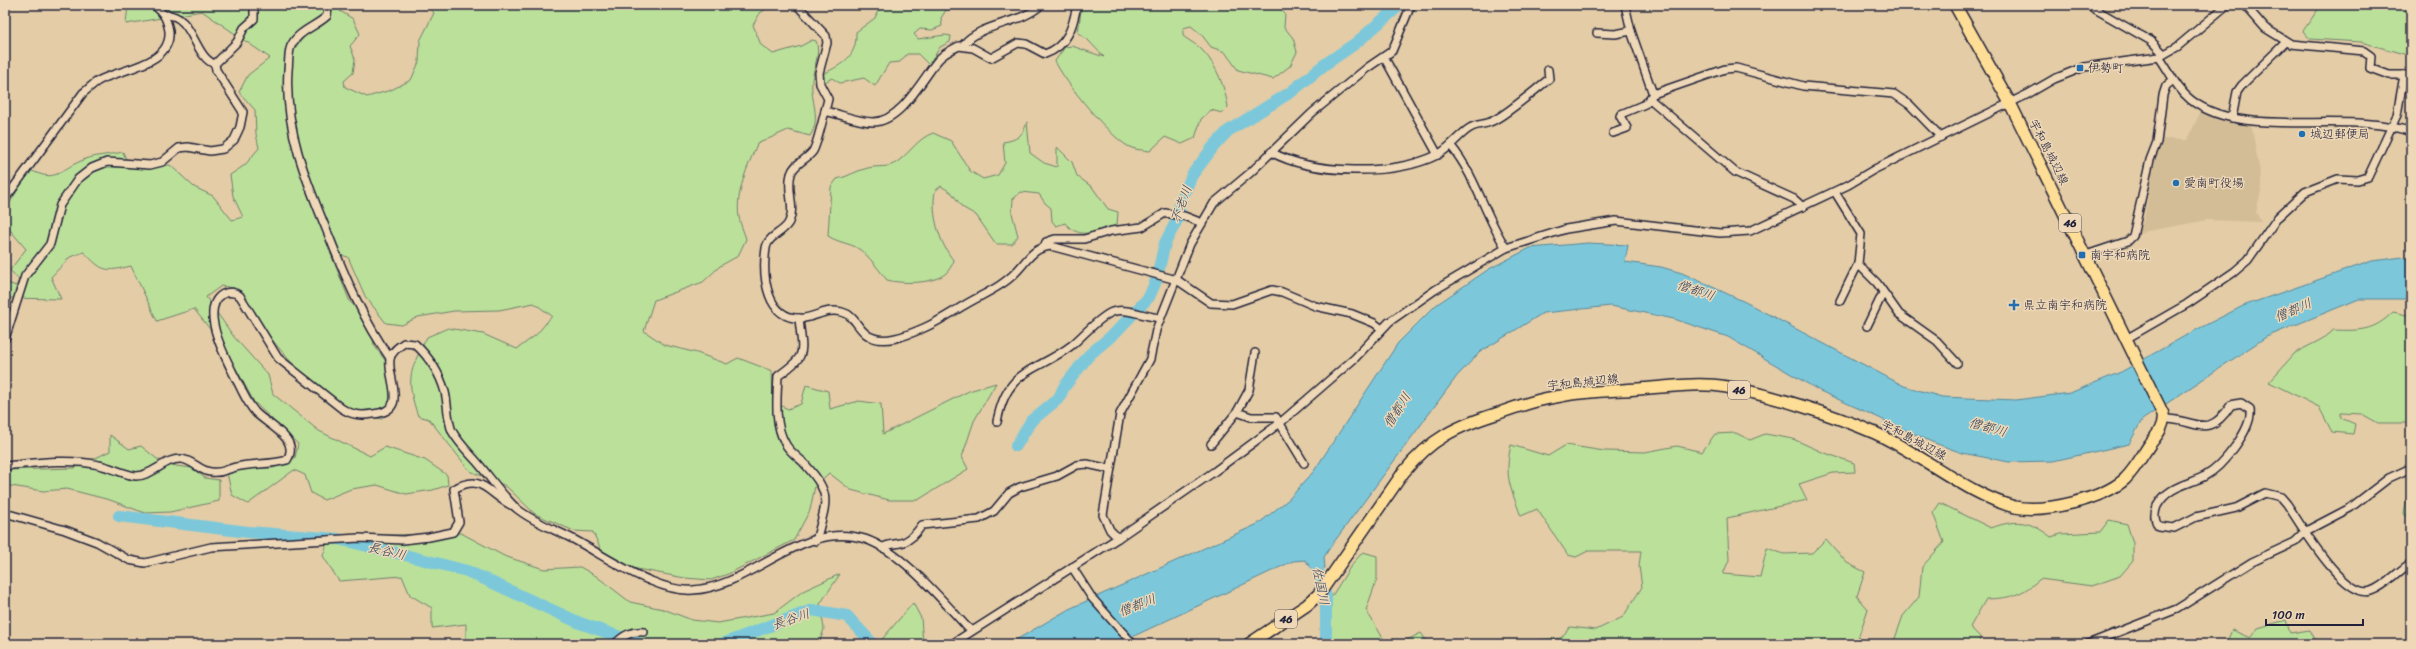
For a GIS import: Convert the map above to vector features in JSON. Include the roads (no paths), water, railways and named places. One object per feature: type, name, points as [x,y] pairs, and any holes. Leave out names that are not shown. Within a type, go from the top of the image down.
[{"type":"main road","name":"宇和島城辺線","points":[[1249,644],[1307,605],[1324,588],[1356,539],[1403,473],[1418,454],[1432,442],[1467,423],[1559,396],[1690,385],[1728,388],[1807,409],[1875,434],[1981,493],[2003,503],[2033,509],[2050,507],[2110,490],[2134,468],[2162,426],[2163,416],[2086,255],[2010,103],[1955,5]]},
{"type":"street","points":[[5,199],[8,189],[84,93],[98,81],[136,68],[155,58],[166,46],[169,35],[164,15],[154,5]]},
{"type":"street","points":[[215,64],[237,42],[244,28],[254,19],[254,5]]},
{"type":"street","points":[[5,466],[45,462],[84,463],[99,465],[136,476],[150,474],[165,464],[179,459],[189,460],[206,471],[223,473],[235,467],[268,464],[287,460],[291,453],[291,445],[285,437],[250,406],[217,337],[212,313],[216,300],[226,293],[236,293],[240,296],[278,358],[341,408],[352,414],[380,414],[389,410],[394,401],[395,390],[390,358],[374,336],[341,266],[306,180],[293,136],[288,89],[290,48],[295,38],[327,16],[328,5]]},
{"type":"street","points":[[797,5],[826,36],[827,43],[819,73],[820,84],[828,99],[825,111],[822,115],[814,150],[791,172],[789,181],[791,212],[789,222],[784,229],[769,240],[766,247],[765,289],[778,309],[786,316],[807,318],[823,311],[843,312],[852,316],[866,334],[872,337],[891,339],[907,335],[927,327],[1007,281],[1030,254],[1044,247],[1063,249],[1177,280],[1216,304],[1232,304],[1272,290],[1282,292],[1315,306],[1352,314],[1374,323],[1382,330]]},
{"type":"street","points":[[825,111],[872,122],[886,119],[895,113],[918,89],[938,60],[946,53],[963,45],[967,40],[984,31],[1030,12],[1041,5]]},
{"type":"street","points":[[963,45],[991,58],[1018,43],[1026,44],[1046,54],[1052,52],[1067,38],[1074,23],[1077,5]]},
{"type":"street","points":[[1118,538],[1110,530],[1103,515],[1120,414],[1150,359],[1160,318],[1177,280],[1190,244],[1214,202],[1271,152],[1312,113],[1392,51],[1411,5]]},
{"type":"street","points":[[1626,5],[1631,31],[1651,97],[1735,172],[1794,199],[1803,207]]},
{"type":"street","points":[[2088,5],[2151,41],[2162,56],[2172,81],[2192,101],[2207,110],[2232,118],[2393,127],[2411,132]]},
{"type":"street","points":[[952,644],[1118,538],[1281,422],[1355,358],[1401,313],[1435,290],[1506,248],[1566,229],[1616,221],[1737,234],[1750,231],[1835,192],[2054,79],[2084,67],[2162,56],[2219,8],[2227,5]]},
{"type":"street","points":[[2128,341],[2234,272],[2248,260],[2278,217],[2305,192],[2338,179],[2358,180],[2368,177],[2393,127],[2408,75],[2389,75],[2370,68],[2371,56],[2364,51],[2286,42],[2265,28],[2245,5]]},
{"type":"street","points":[[5,339],[25,276],[50,244],[60,205],[78,179],[92,168],[106,162],[150,165],[162,162],[179,148],[188,147],[210,151],[223,149],[234,140],[240,127],[243,112],[216,70],[215,64],[202,51],[180,19],[173,14],[164,15]]},
{"type":"street","points":[[1597,32],[1615,34],[1631,31]]},
{"type":"street","points":[[2232,118],[2237,92],[2242,85],[2286,42]]},
{"type":"street","points":[[1384,57],[1438,155]]},
{"type":"street","points":[[1613,133],[1627,128],[1620,116],[1621,114],[1645,104],[1651,97],[1725,69],[1736,68],[1803,86],[1894,94],[1910,105],[1941,137]]},
{"type":"street","points":[[1271,152],[1314,167],[1346,170],[1393,168],[1416,164],[1438,155],[1451,146],[1468,128],[1496,119],[1549,79],[1548,70]]},
{"type":"street","points":[[2086,255],[2128,241],[2133,236],[2150,160],[2157,142],[2163,95],[2166,86],[2172,81]]},
{"type":"street","points":[[1451,146],[1473,180],[1493,228],[1506,248]]},
{"type":"street","points":[[1835,192],[1861,234],[1858,264],[1840,301]]},
{"type":"street","points":[[1044,247],[1046,242],[1055,239],[1084,239],[1111,231],[1142,227],[1165,213],[1184,216],[1202,223]]},
{"type":"street","points":[[1858,264],[1877,283],[1899,314],[1937,341],[1957,363]]},
{"type":"street","points":[[1867,326],[1883,293]]},
{"type":"street","points":[[997,422],[1002,401],[1022,374],[1065,350],[1105,316],[1120,311],[1160,318]]},
{"type":"street","points":[[799,318],[802,353],[800,358],[778,376],[777,404],[780,428],[785,444],[815,475],[826,494],[816,541]]},
{"type":"street","points":[[390,358],[395,349],[404,343],[415,344],[424,352],[433,365],[445,391],[451,429],[516,507],[532,520],[574,539],[614,564],[652,582],[684,590],[705,588],[732,580],[789,550],[826,538],[855,537],[882,548],[930,587],[967,627],[972,630]]},
{"type":"street","points":[[1212,444],[1237,412],[1252,381],[1255,353]]},
{"type":"street","points":[[2163,416],[2202,427],[2212,425],[2220,420],[2231,405],[2240,403],[2250,409],[2251,416],[2247,428],[2225,458],[2206,475],[2167,492],[2155,510],[2154,520],[2158,526],[2174,528],[2196,517],[2236,508],[2264,493],[2281,497],[2306,531],[2321,555],[2337,573],[2356,590],[2364,592],[2378,588],[2411,562]]},
{"type":"street","points":[[1237,412],[1251,417],[1276,418],[1281,422],[1304,464]]},
{"type":"street","points":[[882,548],[887,545],[904,542],[916,533],[922,525],[979,519],[994,511],[1009,493],[1020,487],[1057,476],[1078,465],[1087,464],[1110,469]]},
{"type":"street","points":[[2088,644],[2177,609],[2252,562],[2295,542],[2306,531],[2350,508],[2389,478],[2411,468]]},
{"type":"street","points":[[5,513],[65,530],[97,542],[129,560],[145,563],[211,547],[359,538],[403,540],[429,537],[452,532],[457,527],[459,522],[454,492],[472,482],[482,484],[499,499],[516,507]]},
{"type":"street","points":[[1072,567],[1092,598],[1131,642]]},
{"type":"street","points":[[616,644],[627,634],[636,631],[644,632]]},
{"type":"water","name":"僧都川","points":[[1588,243],[1628,245],[1625,262],[1661,267],[1682,273],[1745,302],[1904,386],[1942,397],[2016,400],[2070,393],[2121,372],[2192,332],[2243,306],[2372,261],[2403,257],[2411,258],[2411,299],[2359,299],[2266,337],[2142,420],[2129,444],[2053,461],[2009,462],[1962,453],[1932,442],[1820,391],[1728,337],[1674,319],[1611,306],[1543,313],[1480,352],[1457,376],[1331,546],[1324,557],[1325,568],[1313,570],[1305,560],[1293,561],[1117,644],[1009,644],[1069,609],[1258,524],[1289,499],[1314,471],[1398,343],[1436,305],[1489,269],[1530,248]]},
{"type":"waterway","name":"不老川","points":[[1016,446],[1031,421],[1059,398],[1064,387],[1089,355],[1115,333],[1149,297],[1156,281],[1165,243],[1177,220],[1180,203],[1192,175],[1214,146],[1228,131],[1291,92],[1324,65],[1356,43],[1400,5]]},
{"type":"waterway","name":"長谷川","points":[[119,516],[248,532],[338,539],[405,555],[467,571],[580,623],[640,644]]},
{"type":"waterway","name":"佐国川","points":[[1313,555],[1326,597],[1326,644]]},
{"type":"waterway","name":"長谷川","points":[[722,644],[812,610],[847,616],[873,644]]},
{"type":"place","name":"伊勢町","points":[[2080,68]]},
{"type":"place","name":"城辺郵便局","points":[[2302,134]]},
{"type":"place","name":"愛南町役場","points":[[2176,183]]},
{"type":"place","name":"南宇和病院","points":[[2082,255]]},
{"type":"place","name":"県立南宇和病院","points":[[2014,305]]}]
